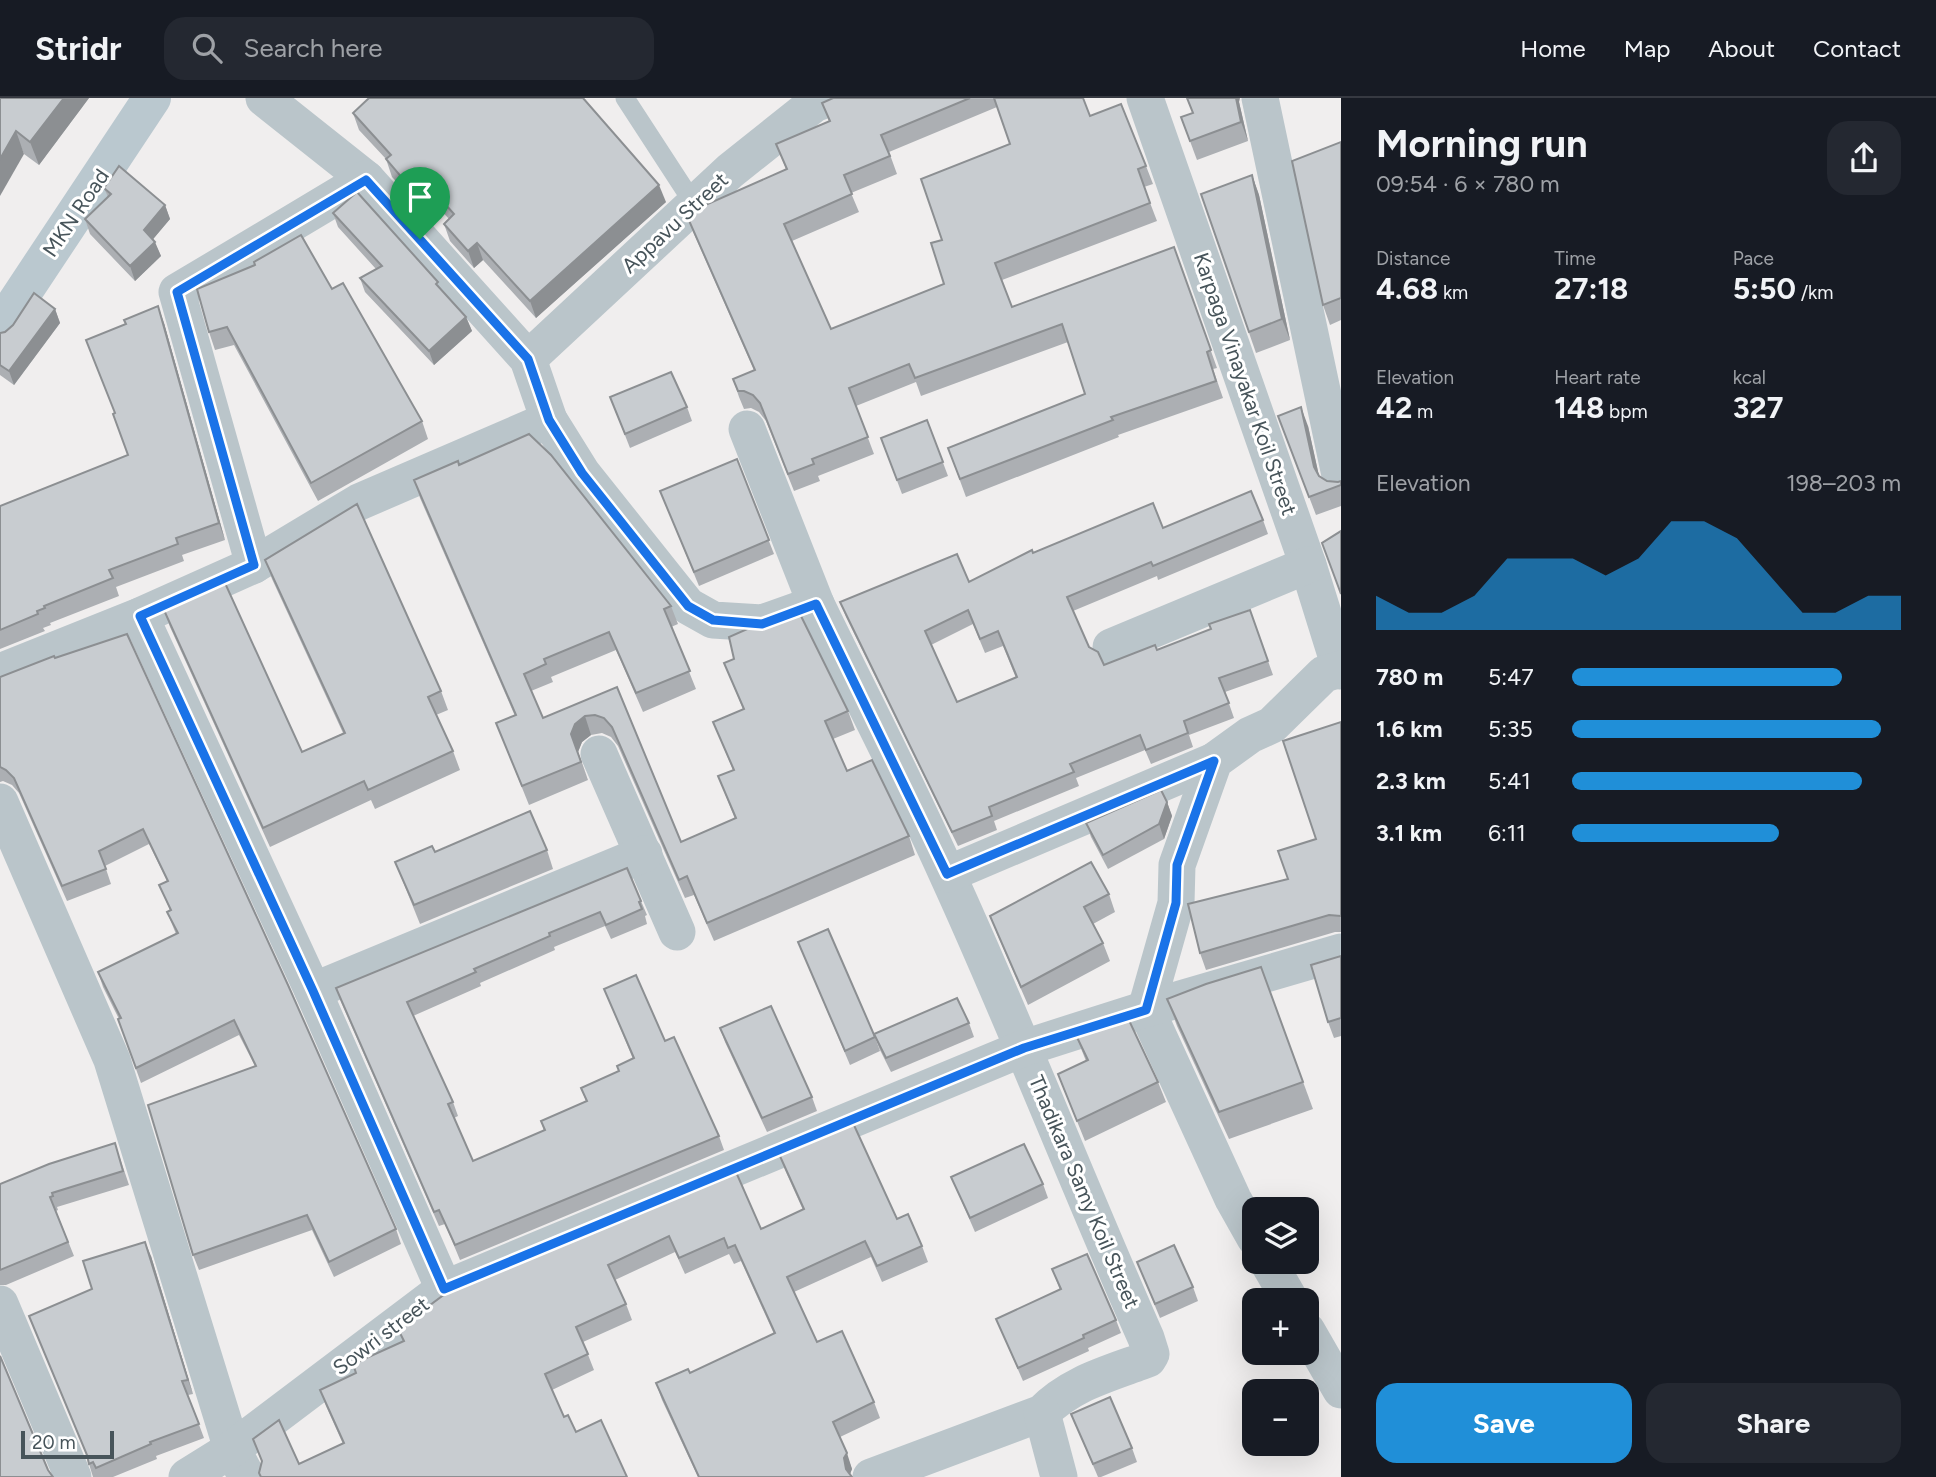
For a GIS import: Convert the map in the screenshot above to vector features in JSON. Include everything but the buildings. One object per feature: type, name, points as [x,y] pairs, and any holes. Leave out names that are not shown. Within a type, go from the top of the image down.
[{"type":"street","name":"MKN Road","points":[[0,327],[152,98]]},
{"type":"street","points":[[264,98],[366,180],[528,359],[549,420],[582,473],[688,606],[713,620],[762,624],[816,604]]},
{"type":"street","name":"Appavu Street","points":[[528,359],[730,171],[814,104],[830,98]]},
{"type":"street","name":"Karpaga Vinayakar Koil Street","points":[[1145,98],[1308,565],[1341,670]]},
{"type":"street","points":[[1260,98],[1341,480]]},
{"type":"street","points":[[254,565],[177,292],[366,180]]},
{"type":"street","points":[[0,672],[140,616],[254,565],[359,502],[549,420]]},
{"type":"street","name":"Thadikara Samy Koil Street","points":[[747,429],[816,604],[947,874],[1024,1048],[1087,1206],[1151,1354],[1148,1359],[1084,1381],[1042,1413],[871,1477]]},
{"type":"street","points":[[1111,647],[1308,565]]},
{"type":"street","points":[[140,616],[313,991],[444,1289]]},
{"type":"street","points":[[947,874],[1214,761],[1250,735],[1272,725],[1324,674],[1341,670]]},
{"type":"street","points":[[599,754],[677,932]]},
{"type":"street","points":[[1214,761],[1177,865],[1176,903],[1146,1010],[1242,1215]]},
{"type":"street","points":[[0,802],[112,1060],[239,1463]]},
{"type":"street","points":[[313,991],[644,854]]},
{"type":"street","name":"Sowri street","points":[[187,1477],[239,1463],[444,1289],[1024,1048],[1341,953]]},
{"type":"street","points":[[0,1304],[73,1477]]},
{"type":"street","points":[[1319,1352],[1341,1390]]},
{"type":"street","points":[[1042,1413],[1059,1477]]},
{"type":"lane","points":[[625,98],[694,204]]},
{"type":"route","points":[[366,180],[420,239],[528,359],[549,420],[582,473],[688,606],[713,620],[762,624],[816,604],[947,874],[1214,761],[1177,865],[1176,903],[1146,1010],[1024,1048],[444,1289],[313,991],[140,616],[254,565],[177,292],[366,180]]}]
